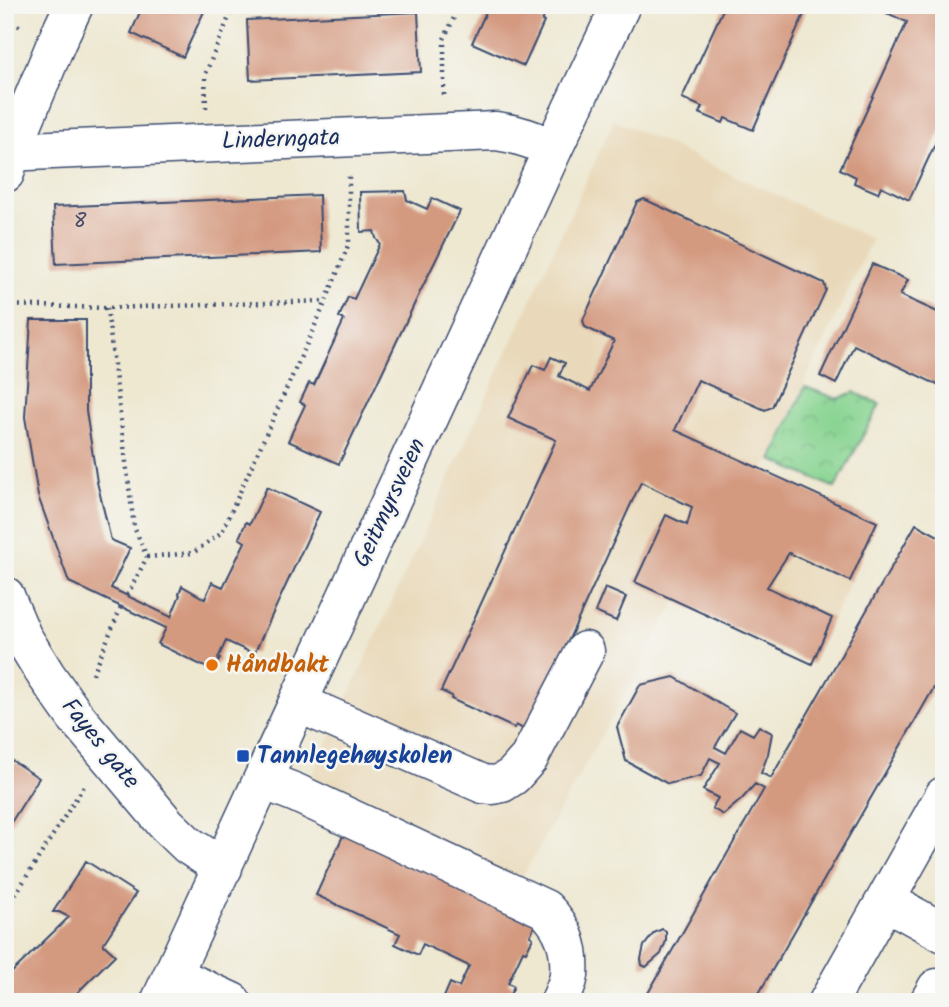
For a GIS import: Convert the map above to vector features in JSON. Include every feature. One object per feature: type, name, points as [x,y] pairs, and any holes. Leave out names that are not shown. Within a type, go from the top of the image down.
[{"type":"street","points":[[7,159],[74,5]]},
{"type":"street","name":"Geitmyrsveien","points":[[167,988],[621,5]]},
{"type":"street","name":"Linderngata","points":[[7,159],[206,144],[496,131],[517,134],[554,149]]},
{"type":"street","name":"Fayes gate","points":[[5,596],[22,636],[75,716],[173,831],[188,845],[223,868]]},
{"type":"street","points":[[299,703],[483,784],[493,785],[513,776],[529,758],[586,651]]},
{"type":"street","points":[[263,780],[545,909],[564,933],[567,945],[569,977],[560,1002]]},
{"type":"street","points":[[828,1002],[944,796]]},
{"type":"street","points":[[886,901],[944,933]]},
{"type":"street","points":[[167,988],[232,1002]]},
{"type":"path","points":[[206,144],[205,75],[234,5]]},
{"type":"path","points":[[446,133],[443,39],[460,5]]},
{"type":"path","points":[[147,557],[192,553],[222,532],[326,301],[349,243],[348,137]]},
{"type":"path","points":[[5,305],[107,308],[326,301]]},
{"type":"path","points":[[107,308],[134,527],[147,557]]},
{"type":"path","points":[[127,596],[147,557]]},
{"type":"path","points":[[75,716],[121,607]]},
{"type":"path","points":[[5,913],[90,776],[109,758]]},
{"type":"path","points":[[5,896],[12,901]]},
{"type":"shaded area","points":[[614,120],[872,239],[764,470],[877,522],[812,664],[676,602],[519,883],[308,784]]},
{"type":"green space","points":[[805,387],[838,399],[854,392],[880,404],[835,488],[772,460]]},
{"type":"building","points":[[143,5],[207,5],[183,57],[131,33]]},
{"type":"building","points":[[489,5],[553,5],[542,21],[544,22],[524,66],[472,43]]},
{"type":"building","points":[[725,5],[808,5],[753,130],[725,118],[723,123],[699,113],[702,107],[682,98]]},
{"type":"building","points":[[861,5],[944,5],[944,125],[909,200],[881,186],[878,193],[854,183],[856,177],[840,169],[907,22]]},
{"type":"building","points":[[418,12],[421,72],[250,80],[247,20]]},
{"type":"building","points":[[405,191],[407,200],[427,209],[432,198],[460,211],[339,464],[288,441],[305,405],[300,402],[309,383],[314,385],[344,320],[339,317],[348,297],[354,299],[380,244],[374,231],[361,232],[360,192]]},
{"type":"building","points":[[319,195],[321,252],[56,264],[53,207]]},
{"type":"building","points":[[644,199],[824,283],[826,290],[772,407],[765,410],[698,380],[675,430],[877,522],[850,581],[789,553],[767,587],[832,618],[812,664],[635,582],[666,515],[687,525],[692,507],[641,482],[527,731],[516,725],[514,728],[451,699],[452,696],[441,691],[556,440],[508,418],[533,365],[545,370],[551,357],[565,363],[559,376],[590,391],[614,341],[585,327],[583,320],[637,202]]},
{"type":"building","points":[[872,264],[908,280],[900,295],[944,315],[944,388],[854,345],[836,384],[820,376]]},
{"type":"building","points":[[31,320],[86,320],[86,411],[97,482],[111,540],[130,548],[111,588],[171,617],[182,586],[205,599],[212,582],[223,587],[245,542],[239,538],[246,522],[250,524],[267,487],[320,512],[254,654],[226,641],[216,665],[207,668],[158,644],[166,628],[69,582],[38,496],[25,417]]},
{"type":"building","points":[[916,524],[944,539],[944,670],[754,1002],[643,1002],[764,789],[755,784],[723,815],[712,808],[718,798],[703,790],[720,763],[710,758],[701,776],[668,784],[626,761],[617,727],[640,685],[674,677],[735,713],[715,747],[726,753],[740,728],[753,735],[759,726],[772,733],[761,773],[771,778]]},
{"type":"building","points":[[605,588],[626,597],[616,621],[595,612]]},
{"type":"building","points":[[5,756],[39,778],[5,832]]},
{"type":"building","points":[[346,829],[538,918],[530,936],[533,938],[526,952],[523,951],[508,983],[514,986],[507,1002],[442,1002],[450,983],[459,987],[469,966],[423,944],[418,955],[395,944],[400,934],[316,895]]},
{"type":"building","points":[[86,861],[136,893],[103,944],[115,955],[68,1002],[5,1002],[5,979],[69,917],[53,912]]},
{"type":"building","points":[[662,929],[666,931],[666,941],[661,954],[646,967],[642,965],[641,959],[644,946],[654,933]]},
{"type":"place","name":"Håndbakt","points":[[212,665]]},
{"type":"place","name":"Tannlegehøyskolen","points":[[243,756]]}]
